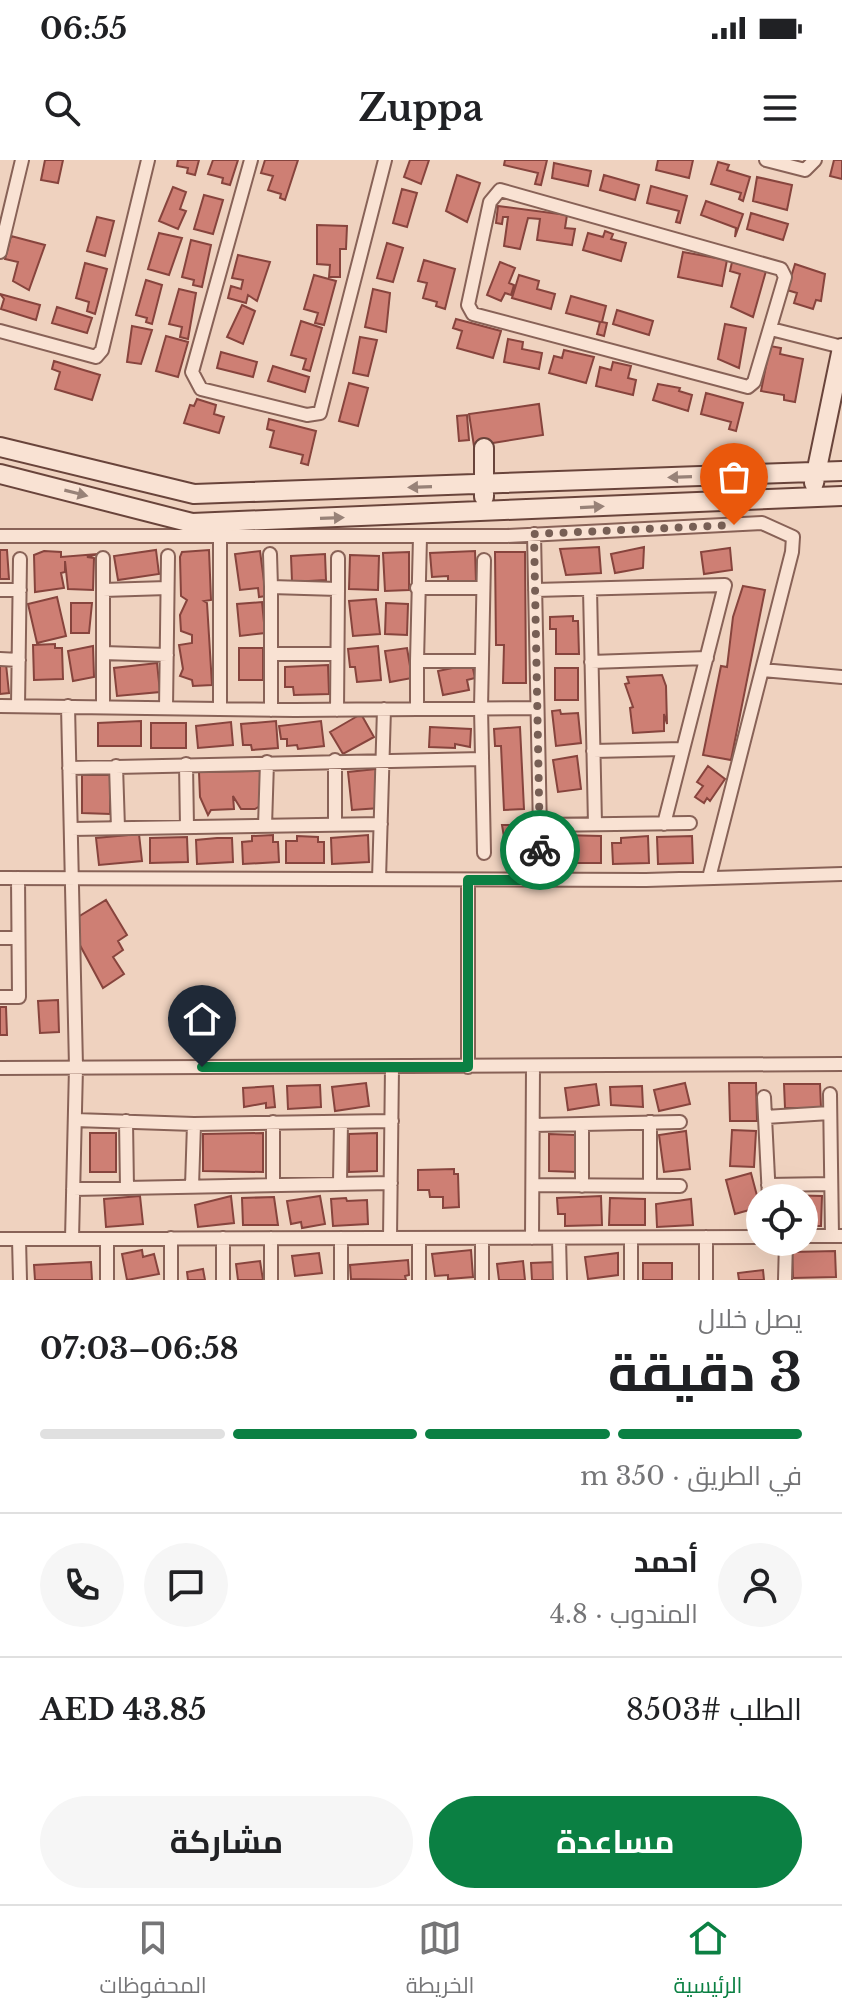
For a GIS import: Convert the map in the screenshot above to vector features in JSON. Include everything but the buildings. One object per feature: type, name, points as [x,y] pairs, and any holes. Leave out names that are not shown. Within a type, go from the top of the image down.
[{"type":"street","points":[[0,252],[22,160]]},
{"type":"street","points":[[0,331],[96,357],[102,350],[148,160]]},
{"type":"street","points":[[251,160],[192,372],[201,389],[307,415],[320,413],[385,160]]},
{"type":"street","points":[[766,160],[805,170],[815,160]]},
{"type":"street","points":[[500,190],[511,191],[773,265],[785,277],[771,329],[758,376],[748,387],[481,318],[473,314],[468,305],[490,202],[500,190]]},
{"type":"street","points":[[771,329],[842,348],[814,472],[814,497]]},
{"type":"street","points":[[0,447],[194,494],[842,471]]},
{"type":"street","points":[[484,448],[484,512]]},
{"type":"street","points":[[0,474],[192,523],[842,496]]},
{"type":"street","points":[[0,536],[420,537],[762,523],[788,532],[793,537],[792,552],[709,878]]},
{"type":"street","points":[[534,534],[541,880]]},
{"type":"street","points":[[420,537],[417,691],[422,709]]},
{"type":"street","points":[[220,538],[220,709]]},
{"type":"street","points":[[270,554],[271,710]]},
{"type":"street","points":[[166,708],[168,556]]},
{"type":"street","points":[[103,558],[103,706]]},
{"type":"street","points":[[337,710],[338,558]]},
{"type":"street","points":[[18,706],[20,559]]},
{"type":"street","points":[[484,560],[481,708],[484,853]]},
{"type":"street","points":[[535,590],[725,585],[664,824]]},
{"type":"street","points":[[271,587],[338,589]]},
{"type":"street","points":[[103,590],[167,588]]},
{"type":"street","points":[[417,588],[483,588]]},
{"type":"street","points":[[590,589],[595,824]]},
{"type":"street","points":[[0,590],[20,590]]},
{"type":"street","points":[[103,653],[167,655]]},
{"type":"street","points":[[271,654],[337,654]]},
{"type":"street","points":[[591,662],[707,658]]},
{"type":"street","points":[[0,659],[19,660]]},
{"type":"street","points":[[417,661],[482,661]]},
{"type":"street","points":[[762,670],[842,677]]},
{"type":"street","points":[[0,706],[271,710],[537,708]]},
{"type":"street","points":[[68,706],[76,1067],[72,1239]]},
{"type":"street","points":[[379,879],[384,709]]},
{"type":"street","points":[[593,751],[683,749]]},
{"type":"street","points":[[69,768],[482,759]]},
{"type":"street","points":[[335,760],[335,825]]},
{"type":"street","points":[[265,826],[267,762]]},
{"type":"street","points":[[186,764],[187,827]]},
{"type":"street","points":[[116,766],[118,828]]},
{"type":"street","points":[[540,825],[690,823]]},
{"type":"street","points":[[71,829],[381,824]]},
{"type":"street","points":[[0,878],[541,880],[842,874]]},
{"type":"street","points":[[0,997],[19,997],[18,878]]},
{"type":"street","points":[[468,880],[468,1067]]},
{"type":"street","points":[[0,938],[18,938]]},
{"type":"street","points":[[0,1068],[842,1064]]},
{"type":"street","points":[[390,1238],[392,1067]]},
{"type":"street","points":[[532,1238],[533,1067]]},
{"type":"street","points":[[830,1094],[831,1184],[837,1236]]},
{"type":"street","points":[[764,1097],[768,1184]]},
{"type":"street","points":[[765,1117],[830,1113]]},
{"type":"street","points":[[75,1120],[194,1124],[392,1121]]},
{"type":"street","points":[[126,1121],[127,1188]]},
{"type":"street","points":[[273,1122],[273,1182]]},
{"type":"street","points":[[340,1182],[341,1122]]},
{"type":"street","points":[[650,1122],[650,1186]]},
{"type":"street","points":[[533,1125],[680,1122]]},
{"type":"street","points":[[192,1186],[194,1124]]},
{"type":"street","points":[[582,1124],[582,1186]]},
{"type":"street","points":[[73,1189],[273,1182],[391,1183]]},
{"type":"street","points":[[818,1186],[831,1184]]},
{"type":"street","points":[[533,1185],[680,1186]]},
{"type":"street","points":[[706,1237],[706,1280]]},
{"type":"street","points":[[0,1239],[746,1237]]},
{"type":"street","points":[[171,1238],[171,1280]]},
{"type":"street","points":[[223,1238],[223,1280]]},
{"type":"street","points":[[271,1238],[271,1280]]},
{"type":"street","points":[[341,1238],[341,1280]]},
{"type":"street","points":[[419,1238],[419,1280]]},
{"type":"street","points":[[482,1238],[482,1280]]},
{"type":"street","points":[[559,1238],[560,1280]]},
{"type":"street","points":[[631,1238],[631,1280]]},
{"type":"street","points":[[19,1239],[20,1280]]},
{"type":"street","points":[[107,1239],[107,1280]]},
{"type":"street","points":[[785,1280],[786,1256]]},
{"type":"way so far","points":[[540,850],[534,534],[734,525]]},
{"type":"route","points":[[202,1067],[468,1067],[468,880],[541,880],[540,850]]}]
